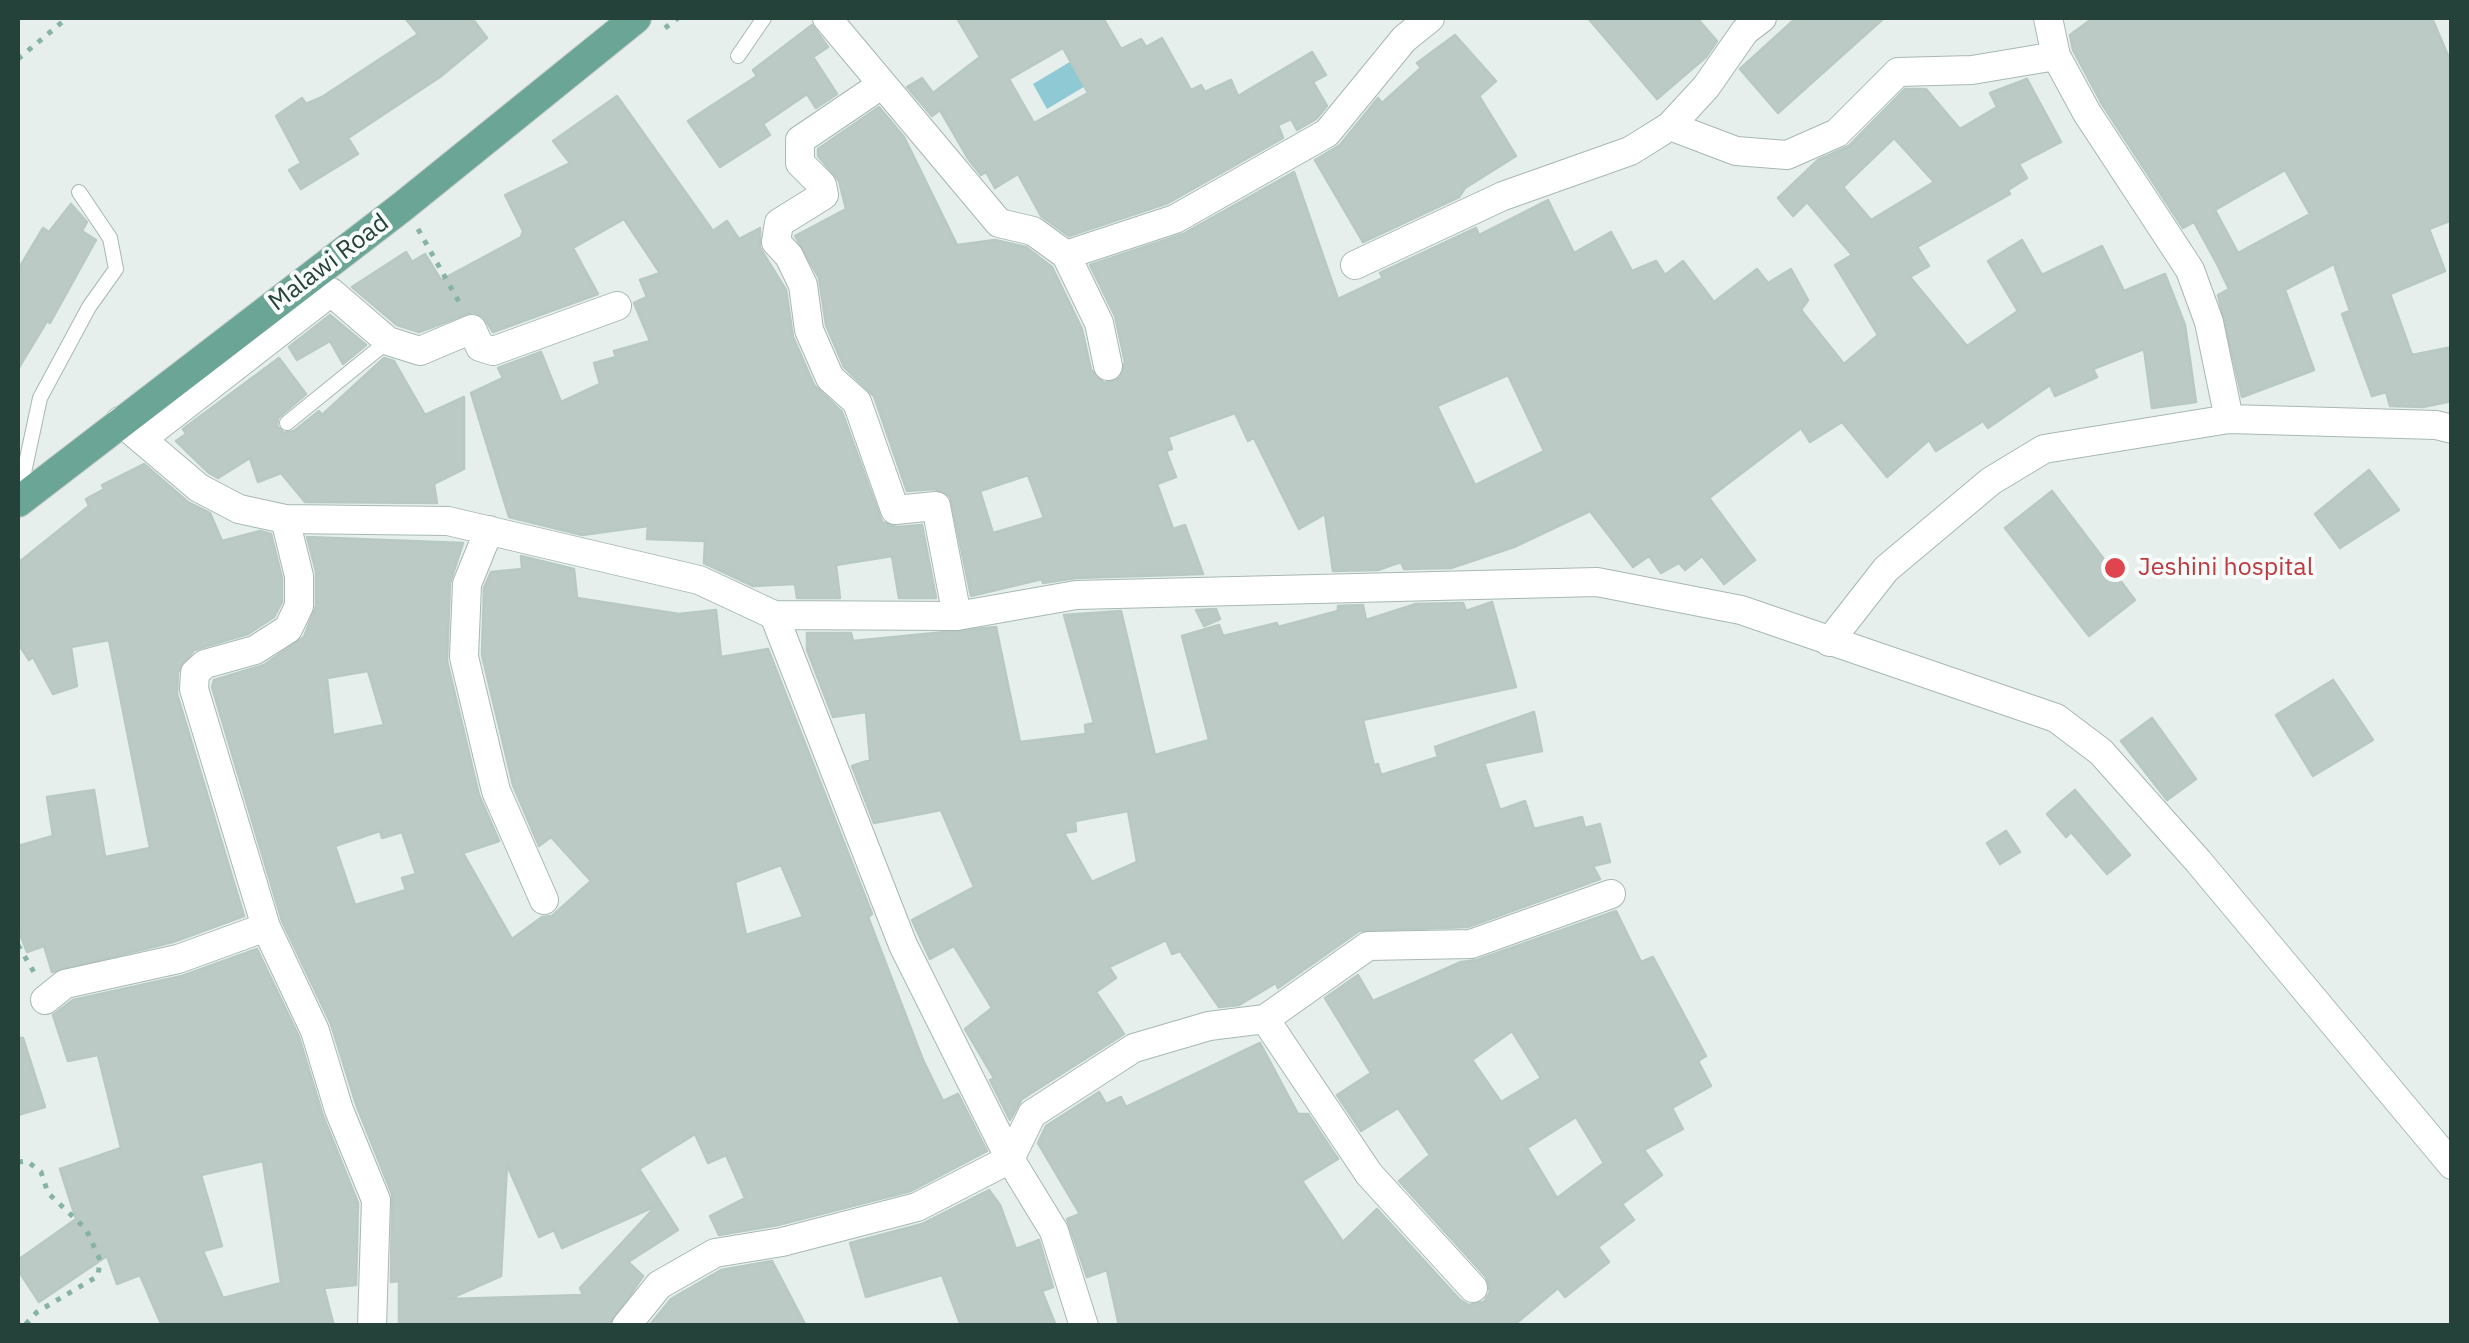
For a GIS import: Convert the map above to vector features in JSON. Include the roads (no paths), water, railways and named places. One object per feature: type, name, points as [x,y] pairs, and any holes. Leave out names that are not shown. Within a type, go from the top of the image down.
[{"type":"main road","name":"Malawi Road","points":[[18,502],[131,430],[636,18]]},
{"type":"street","points":[[827,18],[999,223],[1033,231],[1066,255],[1098,323],[1108,366]]},
{"type":"street","points":[[1066,255],[1176,219],[1327,133],[1404,39],[1430,18]]},
{"type":"street","points":[[2048,18],[2056,56],[2190,270],[2208,322],[2229,419]]},
{"type":"street","points":[[1355,265],[1503,196],[1630,150],[1670,126],[1706,87],[1749,22]]},
{"type":"street","points":[[1670,126],[1736,151],[1787,156],[1837,133],[1898,72],[1972,70],[2056,56]]},
{"type":"street","points":[[880,85],[800,140],[800,164],[822,186],[824,195],[778,223],[776,242],[789,256],[803,284],[808,330],[830,378],[856,402],[894,510],[936,506],[957,616]]},
{"type":"street","points":[[616,306],[493,351],[480,347],[472,329],[420,350],[388,342],[331,292],[131,430],[199,488],[238,509],[285,519],[448,521],[699,580],[774,615],[957,616],[1076,595],[1597,582],[1741,610],[2056,718],[2101,752],[2198,861],[2452,1165]]},
{"type":"street","points":[[1829,642],[1886,569],[1990,481],[2044,449],[2129,432],[2229,419],[2436,425],[2452,429]]},
{"type":"street","points":[[285,519],[299,576],[299,606],[288,629],[255,650],[204,664],[195,673],[194,689],[266,927],[316,1031],[339,1110],[376,1200],[372,1326]]},
{"type":"street","points":[[489,530],[467,584],[464,658],[496,791],[544,900]]},
{"type":"street","points":[[774,615],[903,945],[1010,1159],[1054,1231],[1084,1326]]},
{"type":"street","points":[[640,1320],[659,1284],[715,1253],[782,1242],[917,1207],[1010,1159],[1032,1114],[1134,1048],[1209,1026],[1265,1019],[1368,946],[1471,944],[1611,894]]},
{"type":"street","points":[[45,1000],[65,984],[178,959],[266,927]]},
{"type":"street","points":[[1265,1019],[1369,1174],[1473,1288]]},
{"type":"lane","points":[[738,56],[764,18]]},
{"type":"lane","points":[[18,502],[40,398],[89,307],[116,270],[110,238],[79,192]]},
{"type":"lane","points":[[287,423],[388,342]]},
{"type":"water","points":[[1088,51],[1102,76],[1047,109],[1033,84]]},
{"type":"place","name":"Jeshini hospital","points":[[2115,568]]}]
